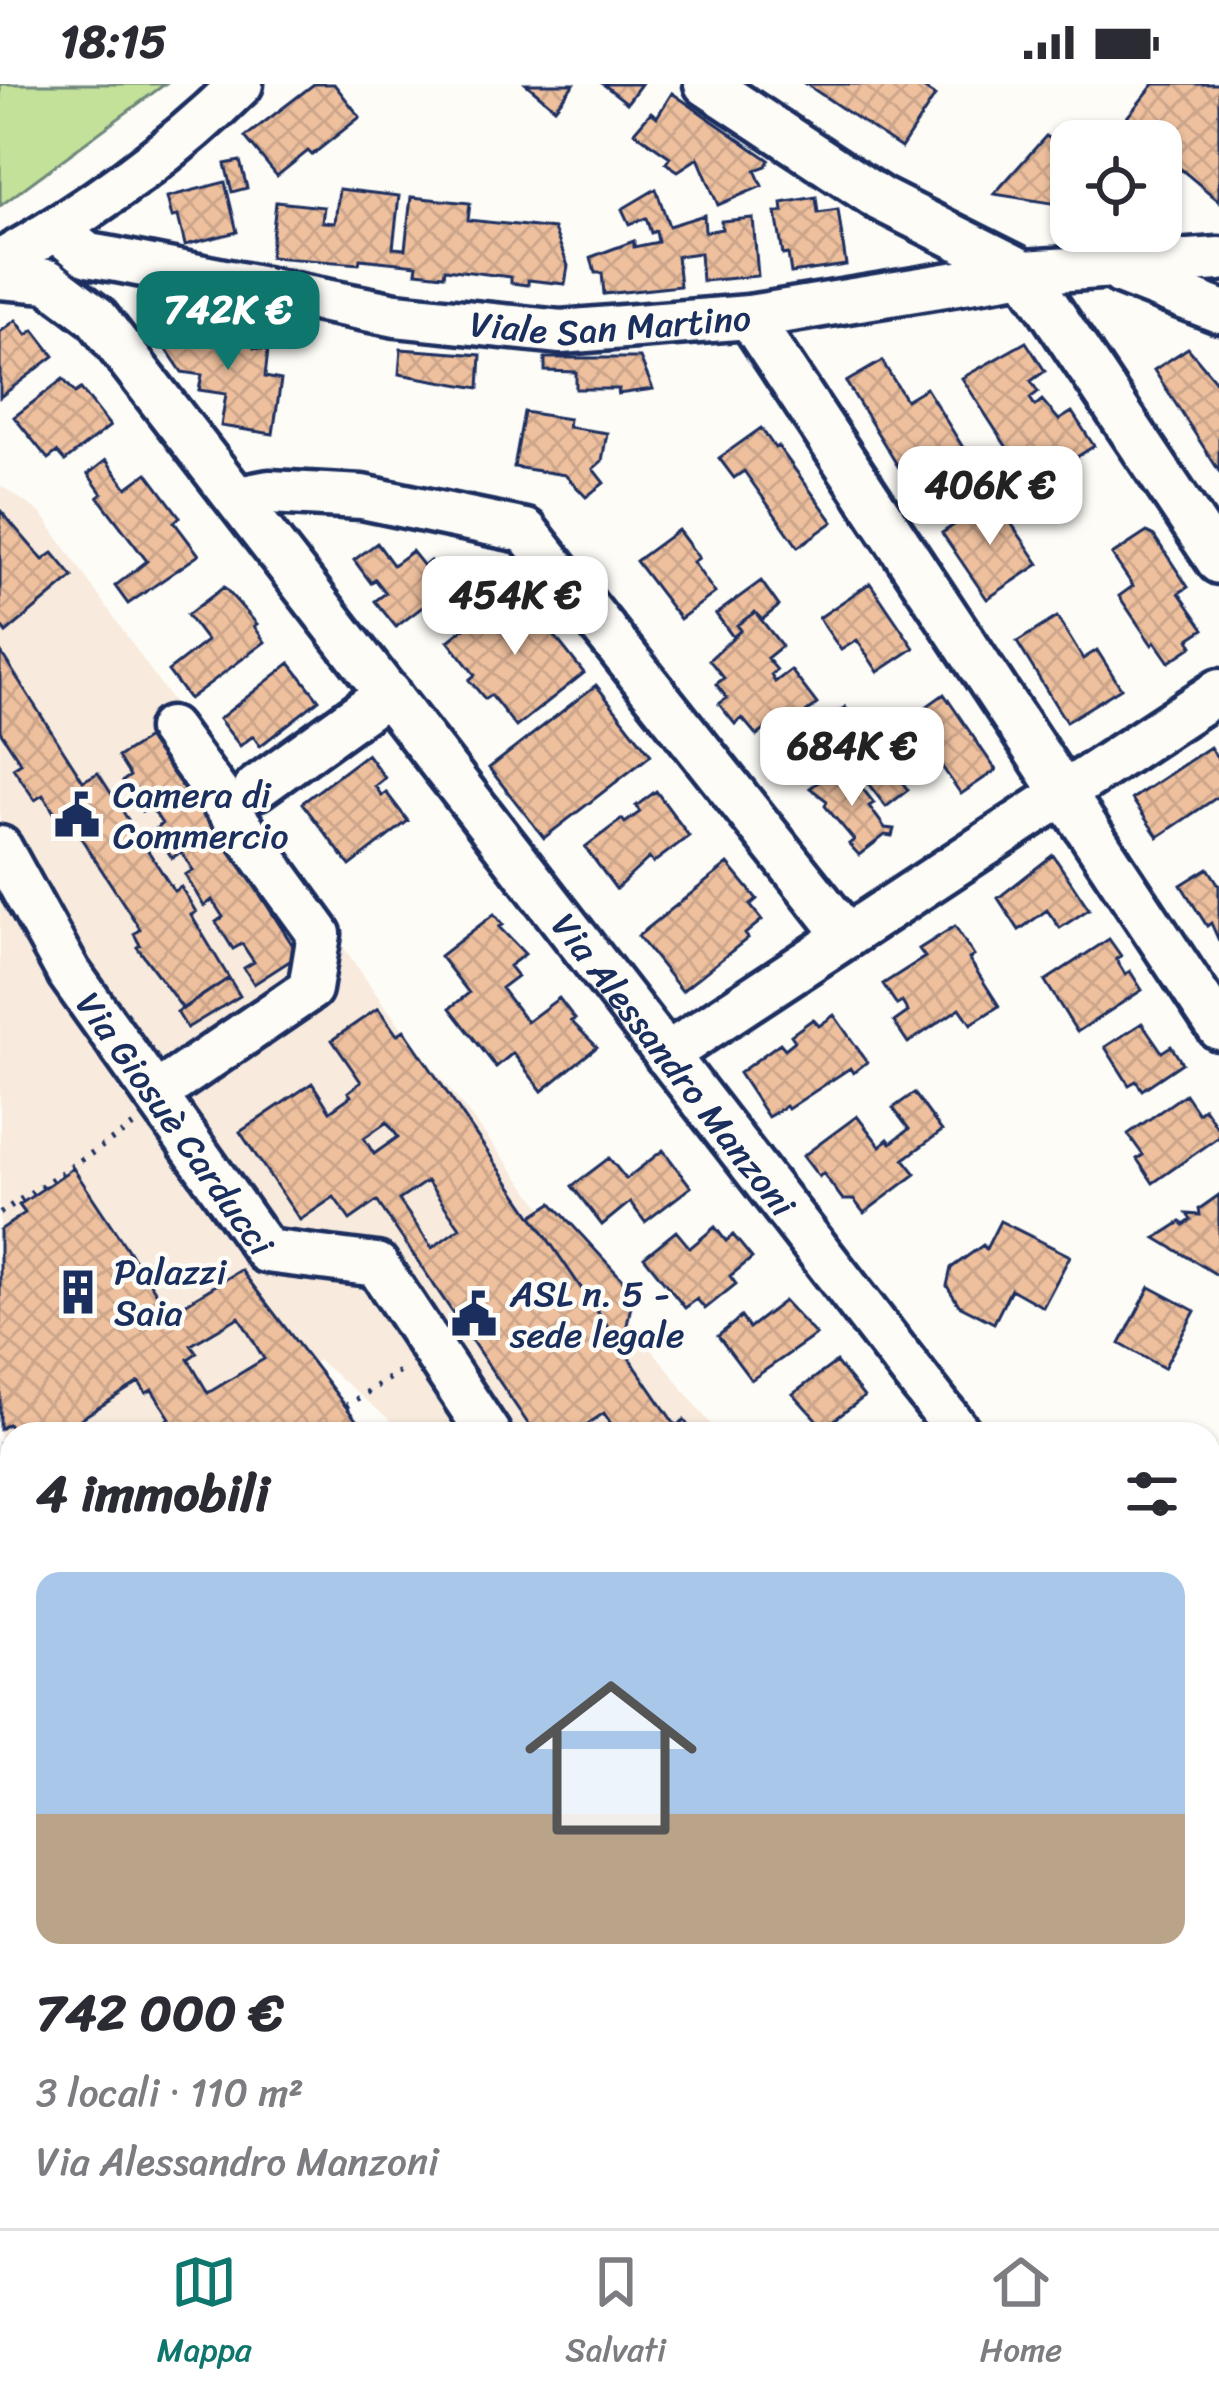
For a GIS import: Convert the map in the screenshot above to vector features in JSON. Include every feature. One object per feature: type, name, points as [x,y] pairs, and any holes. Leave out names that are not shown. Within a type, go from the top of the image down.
[{"type":"street","points":[[0,262],[56,230],[209,115],[241,84]]},
{"type":"street","points":[[706,84],[880,200],[1025,272],[1219,562]]},
{"type":"street","points":[[880,200],[932,247],[935,286]]},
{"type":"street","name":"Viale San Martino","points":[[56,230],[88,255],[397,315],[561,332],[749,316],[1025,272],[1219,260]]},
{"type":"street","points":[[96,317],[117,260]]},
{"type":"street","points":[[1109,268],[1219,311]]},
{"type":"street","name":"Via Alessandro Manzoni","points":[[0,277],[48,281],[96,317],[951,1422]]},
{"type":"street","points":[[749,316],[1219,1028]]},
{"type":"street","points":[[238,498],[268,492],[362,497],[526,531],[847,936]]},
{"type":"street","points":[[666,1055],[1219,691]]},
{"type":"street","points":[[256,788],[388,693]]},
{"type":"street","points":[[159,1101],[310,989],[319,934],[170,729]]},
{"type":"street","name":"Via Giosuè Carducci","points":[[0,848],[69,973],[266,1251],[377,1265],[481,1422]]},
{"type":"path","points":[[0,1213],[159,1101]]},
{"type":"path","points":[[346,1406],[433,1350]]},
{"type":"shaded area","points":[[0,485],[41,513],[381,1001],[709,1422],[393,1422],[318,1360],[239,1422],[0,1422]]},
{"type":"green space","points":[[0,84],[165,84],[0,206]]},
{"type":"building","points":[[314,84],[334,84],[360,117],[277,176],[245,137]]},
{"type":"building","points":[[526,84],[574,84],[555,108]]},
{"type":"building","points":[[603,84],[641,84],[627,103]]},
{"type":"building","points":[[806,84],[917,84],[935,96],[901,148]]},
{"type":"building","points":[[1154,84],[1219,84],[1219,201],[1182,170],[1182,120],[1125,120]]},
{"type":"building","points":[[672,93],[769,160],[755,170],[762,186],[718,205],[698,158],[678,171],[666,163],[670,157],[634,132],[651,112],[657,117]]},
{"type":"building","points":[[1046,136],[1050,139],[1050,203],[994,194]]},
{"type":"building","points":[[240,161],[247,188],[232,192],[225,164]]},
{"type":"building","points":[[225,182],[237,232],[185,245],[178,216],[172,217],[167,197]]},
{"type":"building","points":[[339,189],[399,196],[393,248],[405,249],[411,197],[470,203],[468,220],[554,229],[568,266],[565,284],[511,283],[511,277],[445,269],[444,275],[416,272],[417,265],[360,259],[359,264],[270,257],[276,202],[324,207],[322,222],[335,223]]},
{"type":"building","points":[[656,189],[669,226],[704,215],[705,232],[722,229],[721,221],[753,218],[758,276],[702,281],[700,253],[677,256],[680,286],[604,294],[602,273],[595,273],[591,257],[634,241],[634,247],[658,242],[646,218],[629,224],[622,209]]},
{"type":"building","points":[[816,197],[818,213],[838,210],[846,265],[791,273],[776,213],[783,212],[782,203]]},
{"type":"building","points":[[16,320],[27,335],[34,330],[54,356],[0,397],[0,332]]},
{"type":"building","points":[[169,320],[211,325],[210,337],[233,339],[234,329],[255,332],[254,348],[268,350],[265,377],[281,380],[273,434],[221,426],[226,394],[199,390],[202,375],[182,372],[165,347]]},
{"type":"building","points":[[1026,342],[1045,371],[1031,381],[1038,392],[1030,398],[1035,406],[1042,400],[1059,420],[1072,412],[1094,446],[1055,471],[1062,482],[1039,497],[962,378]]},
{"type":"building","points":[[1188,348],[1219,385],[1219,471],[1154,370]]},
{"type":"building","points":[[401,349],[481,355],[479,388],[399,374]]},
{"type":"building","points":[[545,358],[640,358],[653,389],[618,394],[619,389],[576,389],[576,372],[545,371]]},
{"type":"building","points":[[882,361],[906,400],[926,388],[967,454],[912,489],[846,382]]},
{"type":"building","points":[[63,379],[75,393],[81,389],[110,426],[65,461],[57,452],[48,459],[14,417]]},
{"type":"building","points":[[524,412],[569,419],[568,427],[607,433],[602,461],[593,469],[604,483],[586,497],[565,475],[514,467]]},
{"type":"building","points":[[761,428],[833,522],[798,547],[744,471],[734,478],[719,458]]},
{"type":"building","points":[[106,460],[127,488],[147,473],[180,517],[174,522],[199,555],[128,604],[115,586],[147,561],[98,497],[102,494],[88,474]]},
{"type":"building","points":[[994,498],[1039,564],[987,599],[942,533]]},
{"type":"building","points":[[0,510],[43,560],[53,553],[73,577],[6,633],[0,625]]},
{"type":"building","points":[[678,530],[699,558],[693,562],[715,593],[680,619],[636,561]]},
{"type":"building","points":[[1147,532],[1188,587],[1179,593],[1204,629],[1189,639],[1193,646],[1169,662],[1119,596],[1133,586],[1112,555]]},
{"type":"building","points":[[377,543],[393,565],[412,551],[424,566],[430,561],[449,587],[396,627],[375,601],[386,593],[375,579],[371,583],[354,560]]},
{"type":"building","points":[[761,581],[779,606],[762,620],[755,612],[737,625],[741,630],[733,637],[716,614]]},
{"type":"building","points":[[870,583],[914,648],[878,672],[857,640],[841,650],[819,618]]},
{"type":"building","points":[[224,587],[257,624],[265,642],[189,699],[168,671],[207,641],[187,615]]},
{"type":"building","points":[[516,587],[584,673],[516,727],[491,695],[485,699],[469,680],[475,675],[448,641]]},
{"type":"building","points":[[755,612],[782,646],[767,658],[777,670],[771,675],[775,682],[791,670],[817,704],[797,720],[793,714],[757,736],[742,718],[735,724],[719,704],[727,698],[716,684],[724,678],[709,660],[741,630],[737,625]]},
{"type":"building","points":[[1057,617],[1083,659],[1097,650],[1121,688],[1066,722],[1017,642]]},
{"type":"building","points":[[0,651],[83,781],[98,773],[174,891],[181,887],[196,912],[191,915],[229,978],[183,1009],[137,947],[134,934],[140,929],[68,818],[60,822],[43,795],[35,800],[13,768],[21,763],[0,731]]},
{"type":"building","points":[[290,663],[319,700],[260,746],[253,736],[240,746],[219,719]]},
{"type":"building","points":[[596,685],[651,755],[544,838],[489,768]]},
{"type":"building","points":[[944,694],[996,770],[961,794],[909,719]]},
{"type":"building","points":[[845,707],[908,790],[886,807],[844,752],[819,771],[798,743]]},
{"type":"building","points":[[156,733],[299,955],[254,984],[244,968],[254,962],[242,944],[233,949],[216,922],[223,917],[212,900],[204,906],[185,875],[193,870],[181,852],[172,858],[154,830],[162,824],[151,807],[142,812],[123,781],[130,776],[118,757]]},
{"type":"building","points":[[1210,747],[1219,761],[1219,796],[1158,837],[1132,799]]},
{"type":"building","points":[[367,754],[385,778],[375,786],[382,796],[386,792],[408,821],[350,866],[302,803]]},
{"type":"building","points":[[843,764],[874,803],[869,806],[885,828],[894,829],[892,836],[885,835],[859,855],[849,844],[854,840],[825,806],[827,801],[810,788]]},
{"type":"building","points":[[656,791],[689,836],[653,863],[649,858],[616,889],[585,847],[622,819],[625,823],[640,812],[636,806]]},
{"type":"building","points":[[1053,855],[1089,909],[1060,928],[1047,910],[1019,930],[998,898]]},
{"type":"building","points":[[728,864],[757,899],[750,905],[762,920],[745,934],[748,938],[682,991],[638,936]]},
{"type":"building","points":[[1208,868],[1219,885],[1219,941],[1181,885]]},
{"type":"building","points":[[494,914],[503,925],[499,927],[525,954],[509,966],[517,976],[501,988],[527,1022],[559,998],[575,1019],[571,1021],[597,1047],[542,1091],[513,1053],[496,1067],[450,1008],[469,993],[440,956]]},
{"type":"building","points":[[955,926],[974,956],[969,959],[999,1006],[971,1024],[960,1008],[908,1043],[894,1022],[908,1012],[883,984],[925,957],[919,949]]},
{"type":"building","points":[[1109,939],[1121,956],[1116,959],[1125,974],[1130,971],[1142,990],[1077,1032],[1045,981]]},
{"type":"building","points":[[229,978],[240,996],[187,1028],[177,1012]]},
{"type":"building","points":[[378,1008],[397,1035],[404,1030],[673,1422],[610,1422],[604,1413],[591,1422],[527,1422],[377,1201],[350,1220],[334,1197],[300,1220],[240,1132],[312,1083],[330,1111],[361,1082],[332,1040]],"holes":[[[387,1122],[398,1137],[374,1154],[364,1138]],[[427,1181],[460,1228],[432,1248],[399,1200]]]},
{"type":"building","points":[[834,1015],[867,1062],[768,1117],[739,1073],[780,1043],[785,1049],[795,1041],[791,1035],[813,1019],[819,1026]]},
{"type":"building","points":[[1142,1023],[1162,1052],[1171,1046],[1182,1063],[1142,1090],[1136,1081],[1129,1085],[1105,1047]]},
{"type":"building","points":[[914,1093],[942,1131],[904,1159],[916,1174],[864,1213],[854,1200],[843,1200],[803,1156],[857,1116],[880,1146],[888,1139],[891,1143],[909,1129],[893,1108]]},
{"type":"building","points":[[1185,1094],[1198,1113],[1204,1108],[1219,1137],[1153,1183],[1137,1159],[1143,1155],[1128,1134]]},
{"type":"building","points":[[663,1150],[691,1187],[645,1222],[630,1202],[602,1225],[572,1186],[609,1158],[626,1179]]},
{"type":"building","name":"Palazzi Saia","points":[[73,1168],[170,1313],[241,1270],[358,1422],[164,1422],[170,1418],[152,1390],[146,1393],[139,1382],[76,1422],[0,1422],[0,1230],[25,1213],[19,1205]],"holes":[[[239,1317],[264,1359],[208,1393],[188,1359],[197,1353],[191,1345]]]},
{"type":"building","points":[[1219,1195],[1219,1276],[1156,1238],[1191,1220],[1187,1214],[1200,1215],[1199,1209]]},
{"type":"building","points":[[552,1203],[634,1292],[622,1348],[532,1216]]},
{"type":"building","points":[[1000,1221],[1070,1256],[1043,1307],[1011,1289],[994,1323],[959,1305],[947,1286],[951,1268],[983,1245],[986,1249]]},
{"type":"building","points":[[715,1227],[726,1241],[733,1235],[752,1258],[730,1276],[736,1284],[705,1309],[697,1299],[685,1308],[644,1257],[676,1231],[690,1248]]},
{"type":"building","points":[[1150,1287],[1195,1311],[1164,1368],[1120,1344]]},
{"type":"building","points":[[784,1301],[816,1335],[751,1380],[718,1336],[741,1317],[749,1328]]},
{"type":"building","points":[[836,1362],[864,1397],[832,1422],[819,1422],[793,1394]]},
{"type":"place","name":"Camera di Commercio","points":[[77,815]]},
{"type":"place","name":"Palazzi Saia","points":[[78,1292]]},
{"type":"place","name":"ASL n. 5 - sede legale","points":[[474,1314]]}]
